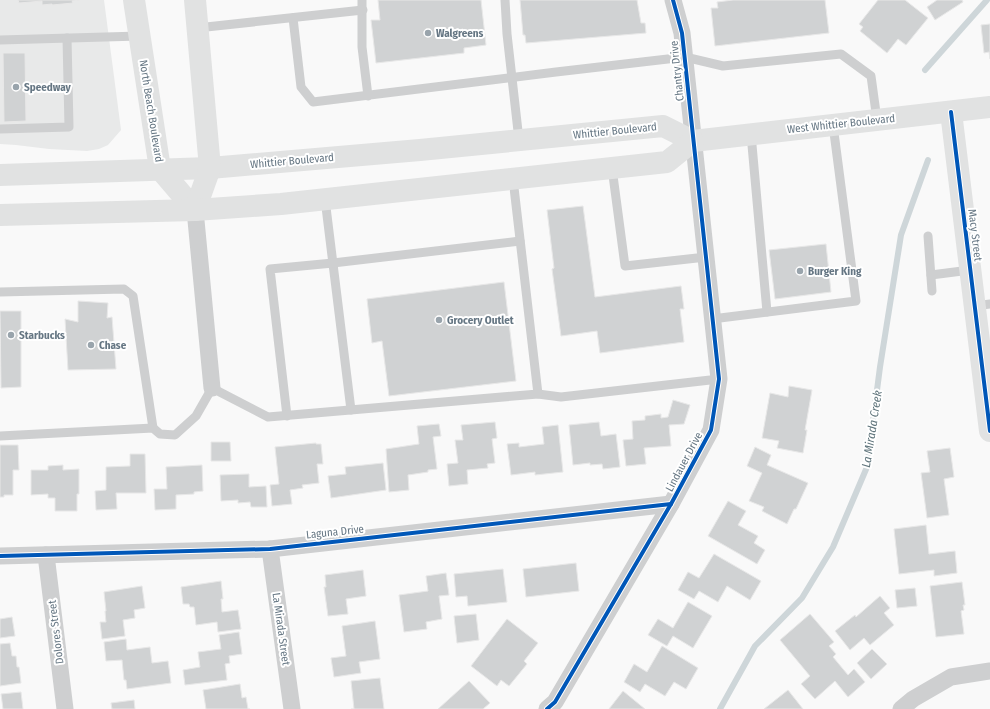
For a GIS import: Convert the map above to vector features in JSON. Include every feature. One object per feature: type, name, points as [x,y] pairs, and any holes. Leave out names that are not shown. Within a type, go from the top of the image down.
[{"type":"main road","name":"North Beach Boulevard","points":[[134,0],[160,170],[195,210]]},
{"type":"main road","points":[[195,0],[210,168],[195,210]]},
{"type":"main road","name":"West Whittier Boulevard","points":[[693,141],[990,107]]},
{"type":"main road","name":"Macy Street","points":[[951,112],[970,270],[982,305],[990,431]]},
{"type":"main road","name":"Whittier Boulevard","points":[[5,173],[210,168],[663,126],[693,141]]},
{"type":"main road","points":[[0,215],[195,210],[325,199],[513,179],[667,162],[693,141]]},
{"type":"street","name":"Chantry Drive","points":[[673,0],[682,33],[693,141]]},
{"type":"street","name":"Lindauer Drive","points":[[547,709],[555,702],[671,504],[710,430],[719,379],[693,141]]},
{"type":"street","points":[[195,210],[212,388]]},
{"type":"street","name":"Laguna Drive","points":[[0,556],[270,548],[671,504]]},
{"type":"street","name":"La Mirada Street","points":[[270,548],[292,709]]},
{"type":"street","name":"Dolores Street","points":[[46,555],[65,709]]},
{"type":"street","points":[[901,709],[913,699],[951,677],[990,671]]},
{"type":"lane","points":[[505,0],[507,34],[520,140]]},
{"type":"lane","points":[[198,28],[293,18],[362,5],[362,47],[368,96]]},
{"type":"lane","points":[[293,18],[300,87],[313,102],[685,57],[723,66],[841,54],[871,76],[877,120]]},
{"type":"lane","points":[[0,40],[140,36]]},
{"type":"lane","points":[[0,129],[69,126],[67,38]]},
{"type":"lane","points":[[712,319],[856,301],[833,125]]},
{"type":"lane","points":[[751,134],[766,312]]},
{"type":"lane","points":[[612,168],[625,266],[706,257]]},
{"type":"lane","points":[[513,179],[538,394]]},
{"type":"lane","points":[[325,199],[351,410]]},
{"type":"lane","points":[[928,236],[932,291]]},
{"type":"lane","points":[[287,416],[270,269],[520,241]]},
{"type":"lane","points":[[931,275],[970,270]]},
{"type":"lane","points":[[0,292],[124,289],[133,296],[153,428],[160,434],[175,435],[196,416],[212,388],[268,417],[538,394],[562,397],[719,379]]},
{"type":"lane","points":[[0,436],[153,428]]},
{"type":"shaded area","points":[[0,0],[104,0],[121,130],[108,145],[99,149],[87,151],[0,144]]},
{"type":"building","points":[[18,0],[80,0],[72,1],[73,3],[42,5],[42,1],[19,3]]},
{"type":"building","name":"Walgreens","points":[[378,0],[481,0],[486,45],[464,48],[464,53],[376,63],[371,20],[380,20]]},
{"type":"building","points":[[520,0],[637,0],[641,23],[645,23],[646,33],[526,43],[525,35],[523,35]]},
{"type":"building","points":[[733,0],[825,0],[829,33],[715,46],[711,8],[718,8],[717,2]]},
{"type":"building","points":[[878,0],[905,0],[928,18],[906,45],[898,39],[887,53],[860,31],[863,27],[859,24]]},
{"type":"building","points":[[937,0],[962,0],[963,2],[935,20],[927,7]]},
{"type":"building","points":[[990,24],[990,59],[989,52],[984,53],[981,25]]},
{"type":"building","points":[[3,53],[25,53],[26,121],[4,122]]},
{"type":"building","points":[[583,206],[595,297],[681,286],[684,309],[680,309],[684,342],[600,353],[597,331],[561,336],[552,269],[554,268],[547,210]]},
{"type":"building","name":"Burger King","points":[[826,244],[831,292],[775,299],[769,250]]},
{"type":"building","name":"Grocery Outlet","points":[[504,282],[516,381],[389,396],[382,341],[372,343],[367,299]]},
{"type":"building","name":"Chase","points":[[78,301],[108,303],[107,318],[112,317],[116,369],[68,370],[65,319],[78,322]]},
{"type":"building","name":"Starbucks","points":[[0,311],[21,311],[21,387],[1,388]]},
{"type":"building","points":[[789,386],[812,390],[805,430],[807,430],[803,453],[777,448],[779,441],[762,438],[770,393],[788,397]]},
{"type":"building","points":[[673,400],[690,405],[684,424],[669,425],[671,446],[644,448],[646,464],[626,466],[623,440],[633,439],[632,421],[645,420],[645,416],[661,414],[661,418],[668,417]]},
{"type":"building","points":[[495,422],[497,438],[492,439],[495,463],[487,464],[488,468],[467,470],[468,484],[449,486],[447,464],[458,463],[455,440],[463,440],[461,425]]},
{"type":"building","points":[[599,422],[601,436],[616,434],[620,467],[603,469],[602,464],[590,465],[590,463],[573,465],[569,425]]},
{"type":"building","points":[[439,424],[441,436],[433,437],[437,469],[408,475],[409,490],[389,492],[386,449],[419,444],[417,426]]},
{"type":"building","points":[[558,425],[563,472],[535,475],[535,472],[511,475],[507,444],[519,443],[519,447],[544,444],[542,427]]},
{"type":"building","points":[[211,442],[230,442],[231,461],[211,461]]},
{"type":"building","points":[[316,443],[321,444],[323,464],[317,464],[319,483],[302,485],[303,488],[290,490],[292,504],[272,506],[270,485],[279,484],[275,447]]},
{"type":"building","points":[[0,445],[18,445],[19,470],[13,470],[13,495],[4,495],[4,497],[0,497]]},
{"type":"building","points":[[755,447],[771,455],[767,465],[808,483],[787,524],[762,511],[764,507],[749,501],[762,473],[747,466]]},
{"type":"building","points":[[950,448],[954,477],[944,479],[949,515],[927,518],[921,473],[930,472],[927,451]]},
{"type":"building","points":[[130,454],[145,454],[146,493],[116,493],[117,509],[96,510],[95,491],[106,490],[106,467],[130,466]]},
{"type":"building","points":[[383,463],[386,490],[331,498],[328,476],[346,474],[345,467]]},
{"type":"building","points":[[63,465],[63,470],[79,469],[77,511],[55,511],[55,498],[48,498],[48,494],[31,495],[31,470],[48,470],[48,466]]},
{"type":"building","points":[[202,465],[203,491],[194,492],[194,494],[176,495],[176,509],[155,510],[154,489],[167,489],[166,467]]},
{"type":"building","points":[[249,474],[249,487],[266,486],[267,507],[251,507],[250,502],[238,503],[238,500],[221,501],[220,475]]},
{"type":"building","points":[[728,501],[746,511],[738,525],[758,536],[754,543],[765,550],[757,564],[708,536]]},
{"type":"building","points":[[926,525],[929,554],[955,551],[957,573],[934,576],[934,570],[899,574],[894,529]]},
{"type":"building","points":[[714,554],[761,581],[750,600],[727,586],[718,602],[699,591],[694,599],[678,590],[688,572],[699,578]]},
{"type":"building","points":[[576,563],[579,591],[526,597],[523,569]]},
{"type":"building","points":[[503,569],[507,602],[468,606],[467,596],[456,597],[454,574]]},
{"type":"building","points":[[363,570],[366,596],[346,599],[348,614],[328,616],[324,587],[326,587],[325,575]]},
{"type":"building","points":[[446,573],[449,595],[439,596],[442,619],[426,622],[427,629],[404,632],[399,595],[428,591],[426,576]]},
{"type":"building","points":[[221,581],[223,599],[221,599],[222,612],[238,610],[241,629],[218,632],[217,622],[196,625],[194,607],[190,607],[189,604],[183,604],[181,587]]},
{"type":"building","points":[[962,582],[965,605],[963,605],[964,610],[961,611],[964,634],[936,637],[930,586]]},
{"type":"building","points":[[142,586],[145,608],[134,610],[135,618],[123,620],[125,636],[102,639],[100,622],[106,622],[104,592]]},
{"type":"building","points":[[915,588],[917,606],[897,608],[895,590]]},
{"type":"building","points":[[880,596],[890,608],[884,613],[894,625],[870,645],[864,638],[850,650],[835,631],[855,615],[856,617]]},
{"type":"building","points":[[688,602],[712,616],[693,648],[673,636],[667,646],[648,635],[658,619],[673,628]]},
{"type":"building","points":[[476,614],[479,640],[457,643],[454,616]]},
{"type":"building","points":[[810,614],[834,642],[829,646],[836,654],[833,657],[848,675],[854,669],[865,682],[848,697],[835,681],[815,699],[801,684],[810,676],[780,640]]},
{"type":"building","points":[[12,617],[15,636],[0,638],[0,619]]},
{"type":"building","points":[[507,619],[538,643],[524,661],[527,664],[509,686],[501,680],[497,686],[471,666]]},
{"type":"building","points":[[375,621],[380,659],[359,662],[361,673],[334,677],[331,658],[346,656],[342,626]]},
{"type":"building","points":[[239,632],[242,654],[229,656],[230,663],[225,664],[227,680],[185,685],[183,670],[200,667],[198,652],[221,649],[219,635]]},
{"type":"building","points":[[126,639],[127,650],[150,647],[152,663],[168,661],[171,683],[127,689],[126,680],[124,680],[122,660],[106,661],[104,642]]},
{"type":"building","points":[[10,643],[12,656],[16,656],[21,683],[0,686],[0,644]]},
{"type":"building","points":[[662,646],[698,668],[686,689],[674,682],[665,696],[645,684],[640,692],[624,682],[634,664],[647,672]]},
{"type":"building","points":[[872,649],[887,664],[871,679],[857,663]]},
{"type":"building","points":[[380,678],[384,709],[354,709],[351,681]]},
{"type":"building","points":[[469,681],[490,703],[483,709],[438,709]]},
{"type":"building","points":[[240,684],[242,698],[246,697],[248,709],[206,709],[203,690]]},
{"type":"building","points":[[788,690],[803,709],[764,709]]},
{"type":"building","points":[[623,691],[645,709],[609,709]]},
{"type":"building","points":[[21,692],[23,709],[3,709],[1,694]]},
{"type":"building","points":[[134,700],[135,709],[112,709],[111,703]]},
{"type":"waterway","name":"La Mirada Creek","points":[[925,70],[987,0]]},
{"type":"waterway","name":"La Mirada Creek","points":[[720,709],[755,646],[802,598],[833,547],[867,467],[880,367],[901,235],[928,160]]},
{"type":"cycle path","points":[[547,709],[555,702],[671,504],[711,430],[719,379],[682,33],[673,0]]},
{"type":"cycle path","points":[[951,112],[990,431]]},
{"type":"cycle path","points":[[0,556],[270,549],[671,504]]},
{"type":"place","name":"Walgreens","points":[[428,33]]},
{"type":"place","name":"Speedway","points":[[16,87]]},
{"type":"place","name":"Burger King","points":[[800,271]]},
{"type":"place","name":"Grocery Outlet","points":[[439,320]]},
{"type":"place","name":"Starbucks","points":[[11,335]]},
{"type":"place","name":"Chase","points":[[91,345]]}]
